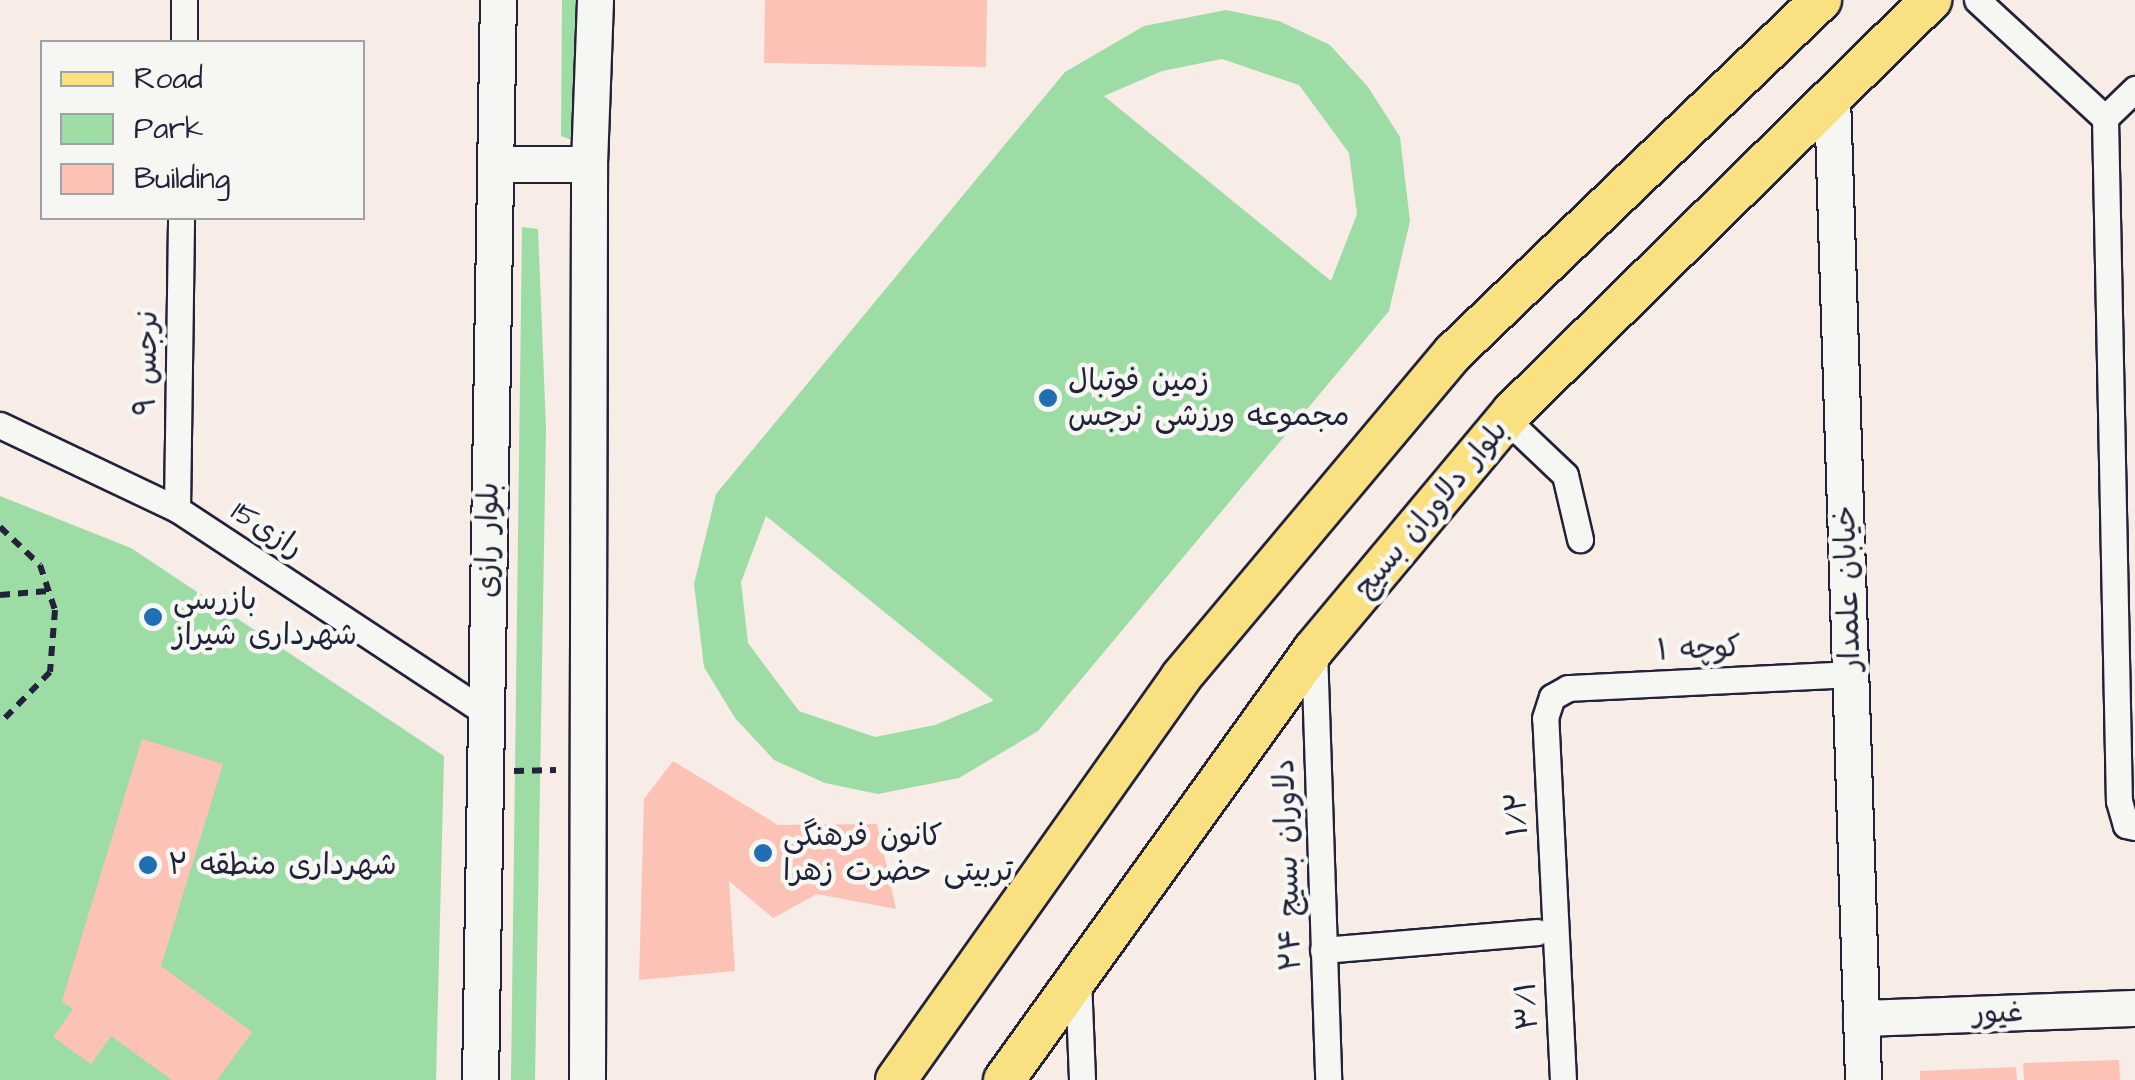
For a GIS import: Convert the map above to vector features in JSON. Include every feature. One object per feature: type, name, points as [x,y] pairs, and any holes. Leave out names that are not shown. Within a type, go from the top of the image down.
[{"type":"main road","name":"بلوار رازی","points":[[480,1080],[498,0]]},
{"type":"main road","points":[[587,1080],[589,164],[595,0]]},
{"type":"main road","points":[[896,1080],[1181,677],[1453,353],[1821,0]]},
{"type":"main road","name":"بلوار دلاوران بسیج","points":[[1004,1080],[1314,648],[1506,419],[1931,0]]},
{"type":"main road","name":"خیابان علمدار","points":[[1832,97],[1863,1080]]},
{"type":"main road","points":[[495,164],[589,164]]},
{"type":"main road","name":"غیور","points":[[1861,1018],[2135,1008]]},
{"type":"street","points":[[184,0],[184,40]]},
{"type":"street","points":[[1978,0],[2105,118],[2119,801],[2131,826]]},
{"type":"street","points":[[2105,118],[2135,89]]},
{"type":"street","name":"نرجس ۹","points":[[177,510],[181,220]]},
{"type":"street","points":[[1506,419],[1566,475],[1580,538]]},
{"type":"street","name":"15رازی","points":[[0,425],[177,510],[486,712]]},
{"type":"street","name":"دلاوران بسیج ۲۴","points":[[1314,648],[1328,1080]]},
{"type":"street","name":"کوچه ۱","points":[[1552,697],[1568,688],[1851,674]]},
{"type":"street","name":"۱/۲","points":[[1547,930],[1544,718],[1552,697]]},
{"type":"street","points":[[1324,950],[1547,930]]},
{"type":"street","name":"۳/۱","points":[[1547,930],[1563,1080]]},
{"type":"street","points":[[1078,979],[1082,1080]]},
{"type":"path","points":[[0,527],[40,566],[55,610],[50,672],[0,723]]},
{"type":"path","points":[[0,595],[48,590]]},
{"type":"path","points":[[485,771],[588,770]]},
{"type":"green space","points":[[562,0],[579,0],[577,142],[561,136]]},
{"type":"green space","points":[[1226,10],[1279,21],[1330,45],[1368,87],[1400,137],[1410,221],[1389,311],[1038,731],[959,778],[878,794],[825,783],[774,760],[735,718],[704,667],[694,584],[716,494],[1065,72],[1144,26]],"holes":[[[1222,59],[1299,85],[1349,153],[1357,214],[1331,281],[1104,96],[1162,71]],[[766,516],[993,700],[993,701],[935,725],[875,737],[799,711],[748,643],[741,582]]]},
{"type":"green space","points":[[522,227],[538,229],[546,428],[535,1080],[511,1080]]},
{"type":"green space","points":[[0,496],[131,548],[444,756],[436,1080],[0,1080]]},
{"type":"building","points":[[765,0],[987,0],[986,67],[764,63]]},
{"type":"building","name":"شهرداری منطقه ۲","points":[[142,739],[223,764],[161,966],[252,1032],[217,1080],[172,1080],[111,1036],[91,1064],[53,1037],[73,1009],[62,1001]]},
{"type":"building","name":"کانون فرهنگی تربیتی حضرت زهرا","points":[[673,761],[778,825],[877,824],[896,909],[817,894],[773,918],[729,881],[735,971],[639,980],[644,799]]},
{"type":"building","points":[[2119,1060],[2120,1080],[2024,1080],[2023,1063]]},
{"type":"building","points":[[2016,1067],[2017,1080],[1920,1080],[1920,1071]]},
{"type":"place","name":"زمین فوتبال مجموعه ورزشی نرجس","points":[[1048,398]]},
{"type":"place","name":"بازرسی شهرداری شیراز","points":[[153,617]]},
{"type":"place","name":"کانون فرهنگی تربیتی حضرت زهرا","points":[[763,853]]},
{"type":"place","name":"شهرداری منطقه ۲","points":[[148,865]]}]
